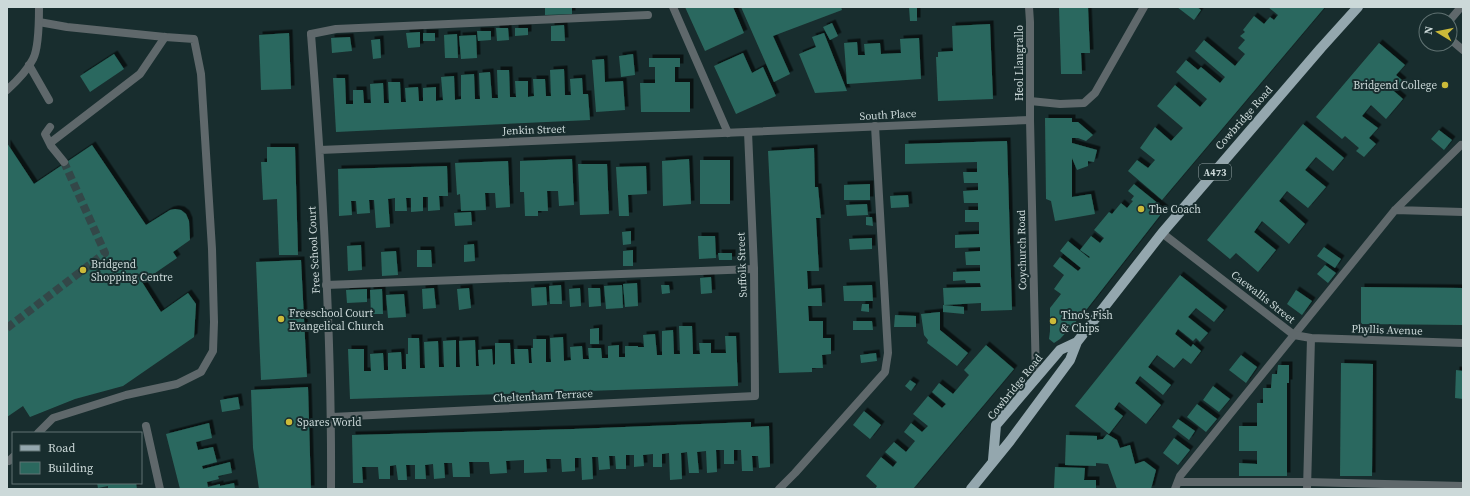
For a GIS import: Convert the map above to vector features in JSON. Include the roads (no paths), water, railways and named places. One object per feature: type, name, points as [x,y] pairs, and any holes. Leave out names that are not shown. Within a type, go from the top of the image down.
[{"type":"main road","name":"Cowbridge Road","points":[[970,489],[1010,441],[1070,360],[1077,342],[1162,233],[1320,48],[1358,7]]},
{"type":"main road","name":"Cowbridge Road","points":[[993,460],[996,425],[1060,350],[1077,342]]},
{"type":"street","points":[[7,90],[19,78],[34,58],[40,28],[39,7]]},
{"type":"street","points":[[673,7],[728,133]]},
{"type":"street","name":"Heol Llangrallo","points":[[1029,7],[1030,120]]},
{"type":"street","points":[[1030,101],[1060,104],[1084,103],[1095,93],[1144,7]]},
{"type":"street","name":"Free School Court","points":[[331,489],[332,417],[320,150],[311,34],[336,29],[648,16]]},
{"type":"street","points":[[39,22],[66,27],[194,39],[201,74],[212,249],[214,322],[213,351],[201,372],[177,384],[126,395],[53,418],[39,432]]},
{"type":"street","points":[[50,143],[140,74],[165,37]]},
{"type":"street","points":[[29,65],[49,100]]},
{"type":"street","name":"South Place","points":[[748,132],[1030,120]]},
{"type":"street","name":"Coychurch Road","points":[[1030,120],[1036,379]]},
{"type":"street","points":[[779,489],[885,372],[888,353],[875,126]]},
{"type":"street","points":[[50,127],[45,134],[64,162]]},
{"type":"street","name":"Jenkin Street","points":[[320,150],[748,132]]},
{"type":"street","name":"Suffolk Street","points":[[748,132],[754,269],[755,396]]},
{"type":"street","points":[[1461,145],[1395,210],[1180,476],[1177,485],[1463,486]]},
{"type":"street","points":[[1395,210],[1463,212]]},
{"type":"street","name":"Caewallis Street","points":[[1162,233],[1294,335],[1311,338]]},
{"type":"street","points":[[326,285],[754,269]]},
{"type":"street","points":[[1307,486],[1311,338]]},
{"type":"street","name":"Phyllis Avenue","points":[[1311,338],[1463,343]]},
{"type":"street","name":"Cheltenham Terrace","points":[[332,417],[755,396]]},
{"type":"street","points":[[146,426],[160,489]]},
{"type":"tunnel","points":[[7,328],[105,253],[64,162]]},
{"type":"place","name":"Bridgend College","points":[[1445,85]]},
{"type":"place","name":"The Coach","points":[[1141,209]]},
{"type":"place","name":"Bridgend Shopping Centre","points":[[83,270]]},
{"type":"place","name":"Freeschool Court Evangelical Church","points":[[281,319]]},
{"type":"place","name":"Tino's Fish & Chips","points":[[1053,321]]},
{"type":"place","name":"Spares World","points":[[289,422]]}]
